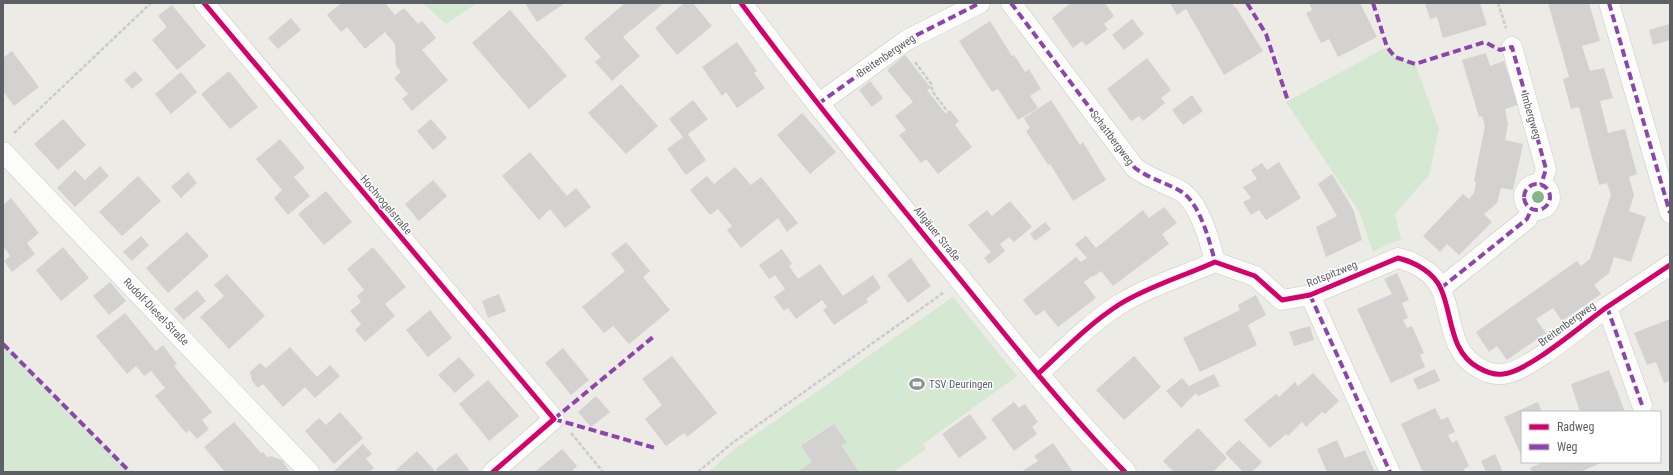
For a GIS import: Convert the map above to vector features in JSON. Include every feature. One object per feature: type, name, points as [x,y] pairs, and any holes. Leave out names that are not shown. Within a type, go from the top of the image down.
[{"type":"street","name":"Hochvogelstraße","points":[[204,3],[554,418]]},
{"type":"street","name":"Allgäuer Straße","points":[[741,3],[818,104],[961,280],[1124,472]]},
{"type":"street","name":"Breitenbergweg","points":[[818,104],[901,44],[980,3]]},
{"type":"street","name":"Schattbergweg","points":[[1010,3],[1135,168],[1146,176],[1183,193],[1190,200],[1207,232],[1215,262]]},
{"type":"street","points":[[1609,3],[1670,213]]},
{"type":"street","name":"Imbergweg","points":[[1441,288],[1527,219],[1532,208],[1542,208],[1550,200],[1549,191],[1541,185],[1546,168],[1512,47]]},
{"type":"street","name":"Rudolf-Diesel-Straße","points":[[7,144],[309,472]]},
{"type":"street","name":"Rotspitzweg","points":[[1215,262],[1255,276],[1282,300],[1310,295],[1398,258],[1412,262],[1425,270],[1441,288],[1451,327],[1459,346],[1469,363]]},
{"type":"street","points":[[1039,373],[1098,319],[1121,304],[1135,296],[1215,262]]},
{"type":"street","name":"Breitenbergweg","points":[[1469,363],[1485,371],[1502,374],[1516,371],[1531,363],[1607,307],[1670,265]]},
{"type":"street","name":"Rotspitzweg","points":[[1310,295],[1390,472]]},
{"type":"street","name":"Breitenbergweg","points":[[1607,307],[1642,406]]},
{"type":"street","points":[[492,472],[554,418]]},
{"type":"path","points":[[7,144],[151,3]]},
{"type":"path","points":[[901,44],[932,85],[932,91],[948,112]]},
{"type":"path","points":[[698,472],[731,444],[961,280]]},
{"type":"path","points":[[554,418],[567,428],[603,472]]},
{"type":"green space","points":[[423,3],[477,3],[446,24]]},
{"type":"green space","points":[[1387,47],[1395,57],[1415,64],[1439,129],[1429,175],[1395,214],[1401,240],[1390,243],[1373,252],[1360,213],[1286,102]]},
{"type":"green space","name":"TSV Deuringen","points":[[953,297],[1017,376],[923,444],[926,449],[896,470],[897,472],[708,472],[736,448]]},
{"type":"green space","points":[[3,344],[130,472],[3,472]]},
{"type":"building","points":[[341,3],[385,3],[395,15],[404,8],[418,24],[422,21],[436,38],[422,50],[448,80],[412,111],[402,99],[408,94],[394,78],[401,72],[396,66],[395,44],[385,32],[365,49],[347,27],[341,32],[327,15]]},
{"type":"building","points":[[525,3],[565,3],[537,22]]},
{"type":"building","points":[[625,3],[664,3],[623,37],[640,56],[612,81],[595,62],[601,57],[584,38]]},
{"type":"building","points":[[684,3],[693,3],[712,26],[677,55],[655,28]]},
{"type":"building","points":[[1071,3],[1105,3],[1114,16],[1104,24],[1108,29],[1086,46],[1082,41],[1073,48],[1052,18]]},
{"type":"building","points":[[1170,3],[1232,3],[1263,51],[1224,75],[1186,9],[1177,15]]},
{"type":"building","points":[[1309,3],[1360,3],[1377,37],[1338,57],[1329,39],[1321,43],[1306,13],[1312,10]]},
{"type":"building","points":[[1425,3],[1480,3],[1487,25],[1443,38],[1437,17],[1430,19]]},
{"type":"building","points":[[1548,3],[1589,3],[1600,41],[1582,46],[1590,71],[1604,68],[1613,98],[1600,101],[1608,133],[1625,129],[1637,174],[1629,177],[1634,195],[1629,211],[1646,217],[1631,262],[1614,257],[1609,273],[1594,285],[1601,294],[1562,321],[1553,308],[1536,319],[1546,333],[1507,360],[1497,346],[1489,352],[1476,332],[1577,261],[1581,266],[1590,259],[1611,195],[1607,183],[1599,185],[1579,107],[1571,109],[1563,79],[1569,77]]},
{"type":"building","points":[[172,5],[206,46],[177,70],[152,40],[167,27],[158,16]]},
{"type":"building","points":[[510,10],[567,76],[529,109],[472,43]]},
{"type":"building","points":[[291,18],[301,30],[278,49],[268,38]]},
{"type":"building","points":[[1132,19],[1144,34],[1124,50],[1112,35]]},
{"type":"building","points":[[990,21],[1012,56],[1014,55],[1025,72],[1029,69],[1041,89],[1030,96],[1038,108],[1018,120],[998,89],[992,92],[959,41]]},
{"type":"building","points":[[1669,24],[1670,40],[1653,45],[1649,30]]},
{"type":"building","points":[[737,42],[757,71],[754,73],[765,88],[737,108],[726,92],[722,96],[702,67]]},
{"type":"building","points":[[12,51],[39,87],[14,106],[3,91],[3,58]]},
{"type":"building","points":[[1486,53],[1490,66],[1504,61],[1518,105],[1505,109],[1508,124],[1505,140],[1523,144],[1513,190],[1501,188],[1497,203],[1484,214],[1492,222],[1459,255],[1447,244],[1440,252],[1423,236],[1463,194],[1469,199],[1474,193],[1476,182],[1474,181],[1485,126],[1482,116],[1479,117],[1462,60]]},
{"type":"building","points":[[905,55],[931,88],[927,90],[946,114],[950,110],[959,121],[955,125],[972,147],[938,174],[926,159],[921,163],[899,135],[906,130],[895,116],[913,102],[887,70]]},
{"type":"building","points":[[1147,58],[1171,90],[1161,98],[1165,103],[1143,121],[1139,116],[1131,121],[1107,89]]},
{"type":"building","points":[[135,71],[143,80],[132,89],[124,80]]},
{"type":"building","points":[[229,71],[258,107],[230,129],[201,94]]},
{"type":"building","points":[[181,72],[197,92],[171,114],[155,94]]},
{"type":"building","points":[[870,81],[883,98],[872,107],[859,90]]},
{"type":"building","points":[[621,84],[658,126],[626,154],[588,113]]},
{"type":"building","points":[[1192,95],[1203,111],[1183,125],[1172,110]]},
{"type":"building","points":[[693,100],[708,119],[688,134],[706,160],[686,175],[667,149],[683,137],[669,119]]},
{"type":"building","points":[[1051,100],[1080,145],[1083,142],[1106,180],[1073,201],[1050,164],[1048,165],[1026,131],[1030,128],[1024,118]]},
{"type":"building","points":[[802,113],[836,152],[810,174],[777,135]]},
{"type":"building","points":[[63,119],[86,145],[58,170],[34,144]]},
{"type":"building","points":[[431,119],[447,138],[433,150],[417,131]]},
{"type":"building","points":[[280,139],[305,168],[294,177],[310,196],[288,215],[274,198],[282,190],[256,159]]},
{"type":"building","points":[[530,152],[567,196],[576,188],[591,207],[565,228],[550,209],[539,220],[502,176]]},
{"type":"building","points":[[1279,162],[1301,198],[1266,220],[1259,210],[1251,215],[1243,202],[1251,198],[1243,187],[1257,179],[1251,170],[1262,163],[1267,170]]},
{"type":"building","points":[[100,166],[109,176],[75,207],[57,188],[75,170],[85,180]]},
{"type":"building","points":[[735,167],[751,185],[761,177],[798,223],[787,232],[778,218],[741,248],[727,230],[732,226],[718,209],[710,215],[690,190],[707,176],[714,184]]},
{"type":"building","points":[[188,172],[197,183],[181,198],[171,187]]},
{"type":"building","points":[[1332,174],[1353,209],[1362,240],[1326,257],[1316,227],[1337,216],[1318,184]]},
{"type":"building","points":[[138,176],[161,201],[122,236],[99,212]]},
{"type":"building","points":[[433,180],[447,196],[419,221],[405,204]]},
{"type":"building","points":[[326,191],[352,222],[324,245],[298,214]]},
{"type":"building","points":[[11,198],[39,233],[27,243],[35,254],[12,272],[4,261],[10,256],[3,246],[3,205]]},
{"type":"building","points":[[1010,201],[1032,227],[1014,242],[1009,237],[1000,244],[1005,251],[989,264],[984,258],[991,252],[968,225],[987,210],[992,216]]},
{"type":"building","points":[[1164,207],[1177,223],[1162,234],[1169,244],[1113,286],[1101,271],[1093,277],[1092,276],[1084,282],[1096,298],[1058,327],[1044,310],[1036,316],[1023,300],[1076,257],[1081,262],[1087,258],[1075,244],[1086,236],[1096,248],[1143,210],[1149,218]]},
{"type":"building","points":[[1045,222],[1051,229],[1035,241],[1030,234]]},
{"type":"building","points":[[187,232],[209,256],[168,293],[146,268]]},
{"type":"building","points":[[141,236],[149,245],[132,261],[123,252]]},
{"type":"building","points":[[626,242],[650,271],[643,277],[670,310],[629,344],[613,326],[604,333],[582,307],[625,271],[611,254]]},
{"type":"building","points":[[63,247],[89,278],[61,301],[36,270]]},
{"type":"building","points":[[373,247],[406,287],[385,304],[395,316],[365,342],[355,330],[361,324],[350,311],[361,302],[357,296],[364,290],[347,269]]},
{"type":"building","points":[[782,249],[792,264],[789,266],[798,279],[820,264],[843,296],[873,275],[881,288],[866,299],[868,302],[834,325],[823,310],[827,307],[822,300],[796,319],[788,308],[784,311],[774,297],[785,289],[775,275],[769,279],[759,265]]},
{"type":"building","points":[[911,258],[931,286],[908,303],[887,275]]},
{"type":"building","points":[[1397,273],[1409,300],[1402,303],[1408,318],[1403,320],[1407,328],[1412,326],[1424,353],[1420,355],[1425,367],[1391,383],[1357,309],[1392,294],[1384,279]]},
{"type":"building","points":[[227,274],[265,316],[229,349],[200,317],[224,296],[214,285]]},
{"type":"building","points":[[110,282],[126,301],[109,315],[93,296]]},
{"type":"building","points":[[197,290],[206,301],[184,320],[174,309]]},
{"type":"building","points":[[499,294],[506,311],[488,318],[482,301]]},
{"type":"building","points":[[1256,295],[1266,315],[1248,325],[1257,345],[1200,372],[1183,338],[1240,310],[1238,305]]},
{"type":"building","points":[[430,310],[452,338],[428,357],[406,330]]},
{"type":"building","points":[[125,313],[156,351],[163,345],[177,364],[174,366],[212,412],[202,420],[209,429],[197,439],[189,430],[186,433],[155,396],[165,388],[151,371],[144,376],[136,366],[127,374],[96,336]]},
{"type":"building","points":[[1670,319],[1670,381],[1664,383],[1656,362],[1647,365],[1634,333]]},
{"type":"building","points":[[1310,326],[1314,340],[1294,346],[1289,332]]},
{"type":"building","points":[[290,347],[317,377],[330,365],[340,376],[315,398],[305,387],[283,407],[263,384],[258,388],[252,381],[250,372],[260,363],[266,368]]},
{"type":"building","points":[[563,348],[589,380],[571,395],[545,363]]},
{"type":"building","points":[[672,356],[717,413],[687,437],[684,433],[666,446],[645,419],[662,405],[642,379]]},
{"type":"building","points":[[1134,356],[1161,387],[1124,420],[1096,390]]},
{"type":"building","points":[[459,357],[475,375],[455,393],[438,375]]},
{"type":"building","points":[[1435,369],[1440,381],[1418,390],[1413,379]]},
{"type":"building","points":[[1609,370],[1625,411],[1580,411],[1571,384]]},
{"type":"building","points":[[1313,373],[1339,401],[1325,414],[1322,412],[1306,427],[1302,422],[1288,436],[1286,434],[1270,448],[1244,420],[1276,394],[1279,397],[1295,382],[1298,386]]},
{"type":"building","points":[[1214,374],[1220,386],[1198,396],[1196,393],[1181,408],[1166,391],[1182,378],[1189,386]]},
{"type":"building","points":[[488,380],[519,416],[489,441],[459,404]]},
{"type":"building","points":[[596,396],[610,412],[591,427],[578,412]]},
{"type":"building","points":[[1014,402],[1019,408],[1025,404],[1038,422],[1032,427],[1037,434],[1014,451],[991,419]]},
{"type":"building","points":[[1538,402],[1542,411],[1521,411],[1521,455],[1504,417]]},
{"type":"building","points":[[1435,408],[1441,420],[1448,417],[1455,432],[1448,435],[1452,443],[1457,440],[1469,466],[1464,469],[1465,472],[1423,472],[1401,424]]},
{"type":"building","points":[[340,412],[363,438],[334,464],[305,431],[319,418],[326,425]]},
{"type":"building","points":[[970,414],[987,438],[959,458],[942,434]]},
{"type":"building","points":[[234,422],[261,453],[263,452],[268,458],[270,456],[282,460],[290,472],[225,472],[204,447]]},
{"type":"building","points":[[834,424],[847,443],[841,445],[859,472],[797,472],[812,462],[801,446]]},
{"type":"building","points":[[1198,428],[1227,458],[1213,472],[1174,472],[1163,461]]},
{"type":"building","points":[[1239,440],[1262,462],[1252,472],[1243,472],[1225,453]]},
{"type":"building","points":[[1337,440],[1345,458],[1365,450],[1375,472],[1327,472],[1317,449]]},
{"type":"building","points":[[1053,443],[1073,472],[1021,472],[1038,461],[1034,456]]},
{"type":"building","points":[[363,444],[372,454],[366,459],[374,468],[369,472],[333,472]]},
{"type":"building","points":[[562,449],[577,466],[572,471],[573,472],[535,472]]},
{"type":"building","points":[[417,451],[436,472],[394,472]]},
{"type":"building","points":[[456,453],[470,471],[438,472],[436,469]]},
{"type":"building","points":[[1495,454],[1503,472],[1486,472],[1481,461]]},
{"type":"building","points":[[1542,463],[1601,463],[1580,472],[1572,472],[1571,470],[1567,472],[1532,472],[1530,468]]},
{"type":"marked path","points":[[818,104],[907,40],[980,3]]},
{"type":"marked path","points":[[1011,3],[1135,168],[1182,192],[1194,205],[1203,224],[1215,262]]},
{"type":"marked path","points":[[1247,3],[1266,34],[1288,101]]},
{"type":"marked path","points":[[1373,3],[1387,47],[1395,57],[1415,64],[1485,42],[1500,50],[1512,47],[1546,169],[1541,185]]},
{"type":"marked path","points":[[1609,3],[1670,213]]},
{"type":"marked path","points":[[1537,184],[1546,188],[1550,197],[1546,206],[1537,210],[1528,206],[1524,197],[1528,188],[1537,184]]},
{"type":"marked path","points":[[1441,288],[1527,219],[1532,208]]},
{"type":"marked path","points":[[1310,295],[1390,472]]},
{"type":"marked path","points":[[1607,307],[1642,405]]},
{"type":"marked path","points":[[554,419],[653,337]]},
{"type":"marked path","points":[[3,344],[130,472]]},
{"type":"marked path","points":[[554,419],[655,448]]},
{"type":"cycle path","points":[[204,3],[554,419],[493,472]]},
{"type":"cycle path","points":[[741,3],[844,137],[1014,346],[1057,398],[1125,472]]},
{"type":"cycle path","points":[[1039,373],[1088,328],[1120,304],[1155,286],[1215,262],[1255,276],[1282,300],[1310,295],[1398,258],[1410,262],[1429,273],[1438,283],[1445,299],[1453,333],[1462,353],[1469,361],[1479,368],[1491,373],[1500,374],[1514,371],[1541,356],[1607,307],[1670,265]]},
{"type":"place","name":"TSV Deuringen","points":[[917,384]]}]
